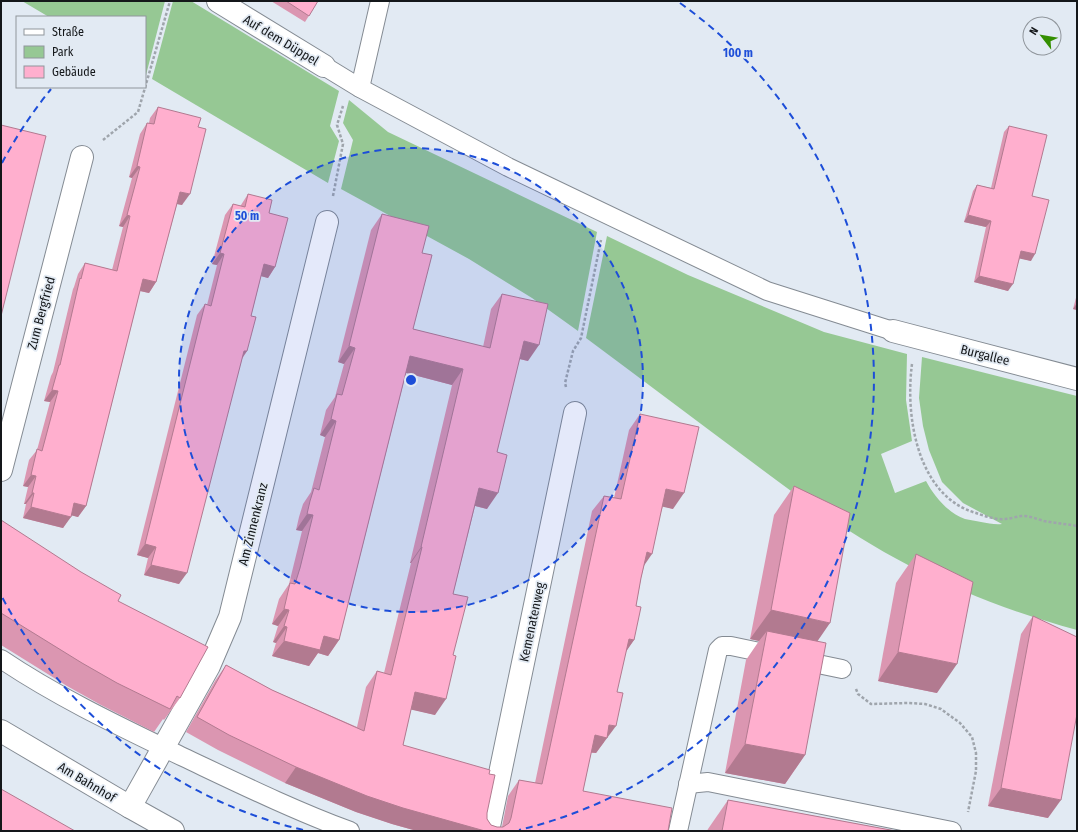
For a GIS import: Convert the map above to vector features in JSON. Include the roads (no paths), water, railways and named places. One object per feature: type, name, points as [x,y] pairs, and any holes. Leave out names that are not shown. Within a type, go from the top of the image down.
[{"type":"street","name":"Auf dem Düppel","points":[[218,1],[324,66]]},
{"type":"street","name":"Zum Bergfried","points":[[1,470],[82,157]]},
{"type":"street","name":"Am Zinnenkranz","points":[[130,807],[209,666],[230,617],[327,222]]},
{"type":"street","name":"Burgallee","points":[[893,331],[915,338],[1077,379]]},
{"type":"street","name":"Kemenatenweg","points":[[488,831],[575,412]]},
{"type":"street","name":"Am Bahnhof","points":[[1,731],[173,831]]},
{"type":"lane","points":[[355,85],[380,1]]},
{"type":"lane","points":[[324,66],[355,85],[508,167],[767,291],[893,331]]},
{"type":"lane","points":[[678,831],[716,654],[722,646],[731,646],[842,669]]},
{"type":"lane","points":[[1,659],[71,702],[270,798],[350,831]]},
{"type":"lane","points":[[688,784],[708,782],[952,831]]}]
